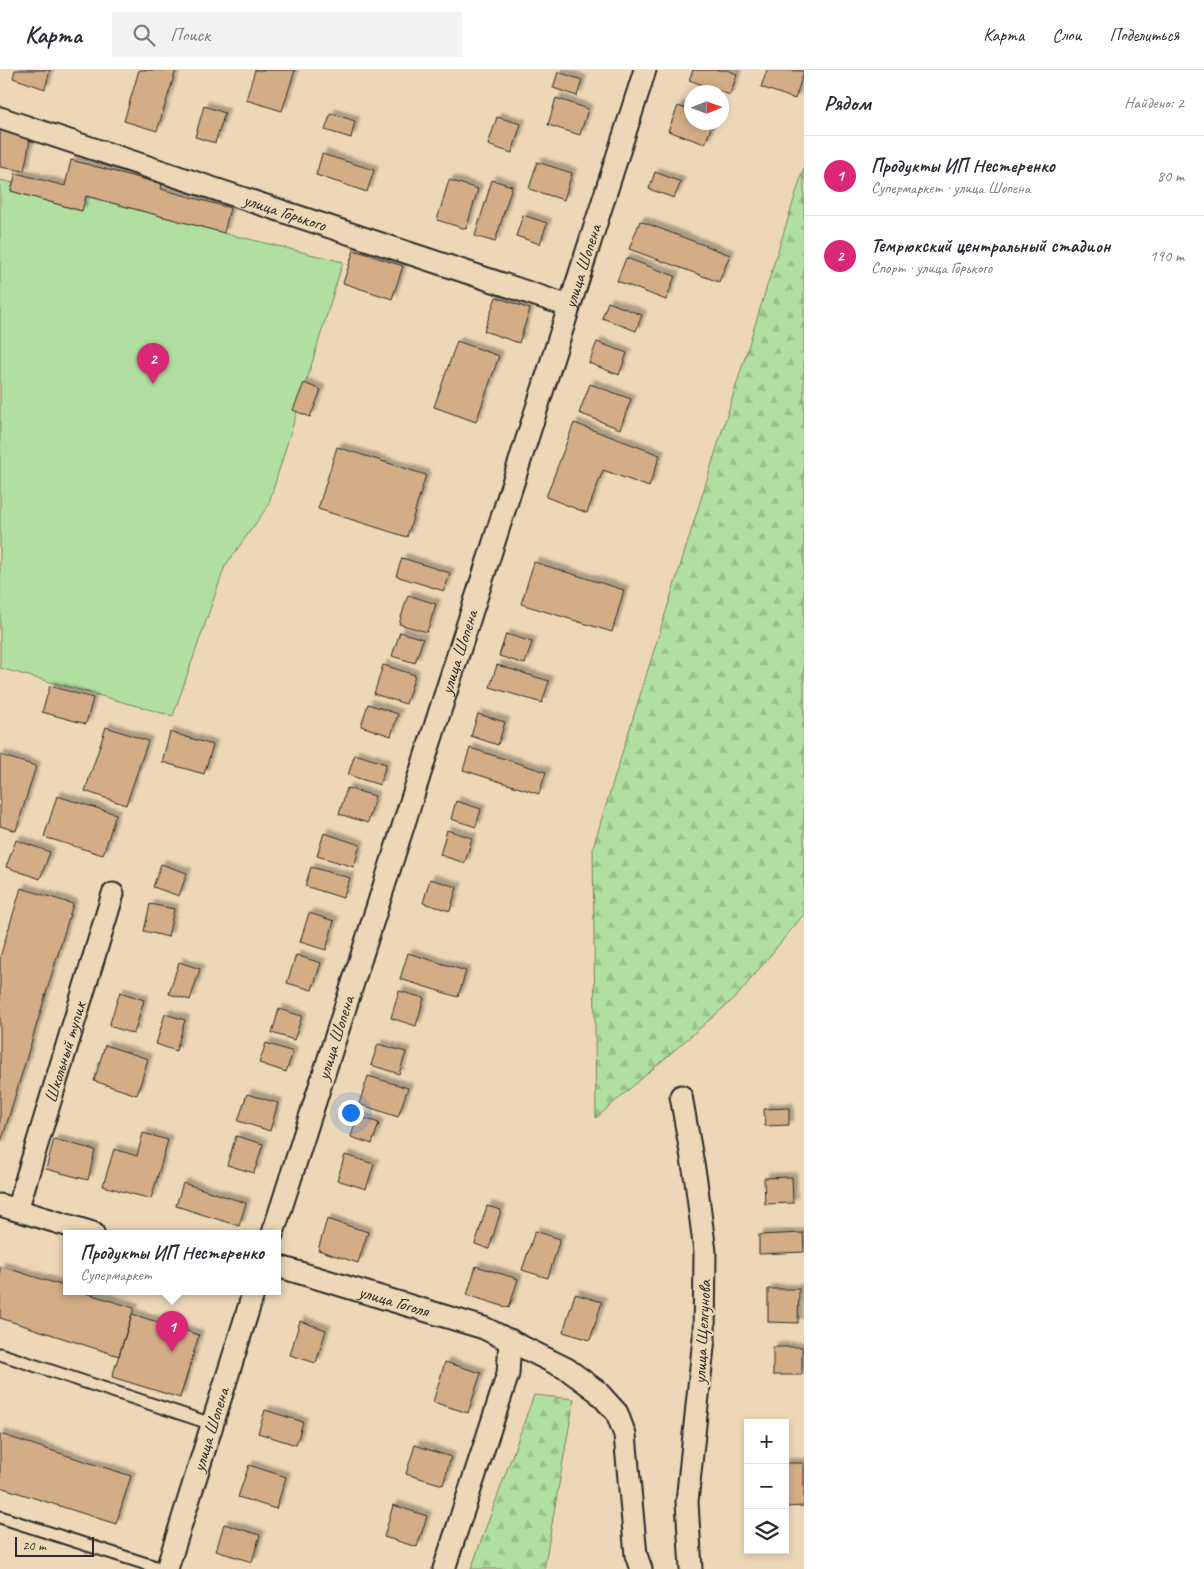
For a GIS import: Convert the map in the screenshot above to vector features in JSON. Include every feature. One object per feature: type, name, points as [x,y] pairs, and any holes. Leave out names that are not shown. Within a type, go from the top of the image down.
[{"type":"street","name":"улица Шопена","points":[[274,1230],[645,70]]},
{"type":"street","name":"улица Горького","points":[[0,118],[569,306]]},
{"type":"street","name":"Школьный тупик","points":[[9,1208],[113,894]]},
{"type":"street","name":"улица Щелгунова","points":[[681,1096],[696,1181],[705,1252],[704,1338],[687,1502],[691,1569]]},
{"type":"street","points":[[9,1208],[83,1230]]},
{"type":"street","name":"улица Гоголя","points":[[281,1267],[484,1328],[567,1369],[597,1391],[617,1413],[625,1435],[636,1555],[641,1569]]},
{"type":"street","name":"улица Шопена","points":[[166,1569],[253,1295]]},
{"type":"street","points":[[444,1569],[508,1374],[510,1340]]},
{"type":"lane","points":[[0,1354],[212,1424]]},
{"type":"lane","points":[[0,1517],[162,1569]]},
{"type":"green space","points":[[804,167],[804,914],[737,996],[596,1118],[593,847]]},
{"type":"green space","points":[[0,180],[13,183],[11,191],[81,211],[86,196],[224,233],[343,262],[268,506],[225,566],[173,716],[0,668]]},
{"type":"green space","points":[[534,1395],[574,1399],[544,1569],[471,1569]]},
{"type":"building","points":[[15,70],[50,70],[45,89],[13,78]]},
{"type":"building","points":[[139,70],[176,70],[157,131],[124,121]]},
{"type":"building","points":[[255,70],[295,70],[282,111],[246,100]]},
{"type":"building","points":[[693,70],[727,70],[737,74],[730,95],[729,85],[703,85],[689,80]]},
{"type":"building","points":[[767,70],[804,71],[795,99],[761,87]]},
{"type":"building","points":[[558,72],[582,80],[577,96],[553,88]]},
{"type":"building","points":[[556,98],[588,109],[580,135],[548,125]]},
{"type":"building","points":[[204,106],[225,113],[215,143],[195,137]]},
{"type":"building","points":[[678,106],[684,108],[684,130],[710,130],[705,144],[668,131]]},
{"type":"building","points":[[331,113],[355,121],[351,138],[325,130]]},
{"type":"building","points":[[497,117],[521,124],[512,153],[488,145]]},
{"type":"building","points":[[0,130],[31,135],[24,171],[0,167]]},
{"type":"building","points":[[322,154],[374,170],[367,192],[316,175]]},
{"type":"building","points":[[71,160],[162,184],[161,189],[230,208],[224,233],[86,196],[82,211],[11,191],[16,173],[65,186]]},
{"type":"building","points":[[537,162],[572,173],[564,200],[529,189]]},
{"type":"building","points":[[655,172],[681,182],[674,198],[649,189]]},
{"type":"building","points":[[449,180],[478,189],[466,229],[437,220]]},
{"type":"building","points":[[492,180],[512,186],[495,242],[475,236]]},
{"type":"building","points":[[523,215],[547,223],[540,244],[516,236]]},
{"type":"building","points":[[640,221],[730,255],[719,282],[629,249]]},
{"type":"building","points":[[354,250],[403,266],[392,299],[343,283]]},
{"type":"building","points":[[626,258],[675,276],[666,300],[617,281]]},
{"type":"building","points":[[496,297],[530,309],[519,343],[484,331]]},
{"type":"building","points":[[608,302],[642,315],[636,331],[602,318]]},
{"type":"building","points":[[457,341],[499,356],[476,422],[434,407]]},
{"type":"building","points":[[597,342],[627,353],[619,375],[589,363]]},
{"type":"building","points":[[304,383],[321,390],[310,417],[293,410]]},
{"type":"building","points":[[590,384],[631,399],[620,429],[579,413]]},
{"type":"building","points":[[574,423],[660,455],[649,487],[603,470],[587,513],[546,497]]},
{"type":"building","points":[[337,447],[426,475],[407,537],[318,509]]},
{"type":"building","points":[[402,558],[450,573],[444,591],[396,576]]},
{"type":"building","points":[[534,562],[624,590],[612,632],[521,604]]},
{"type":"building","points":[[408,595],[436,604],[427,632],[399,624]]},
{"type":"building","points":[[400,632],[423,639],[415,663],[392,656]]},
{"type":"building","points":[[506,634],[532,642],[525,664],[499,656]]},
{"type":"building","points":[[383,665],[415,675],[406,704],[374,694]]},
{"type":"building","points":[[497,665],[549,681],[542,703],[490,687]]},
{"type":"building","points":[[50,686],[93,698],[86,724],[42,712]]},
{"type":"building","points":[[368,704],[398,714],[391,736],[361,726]]},
{"type":"building","points":[[478,714],[505,722],[498,745],[471,736]]},
{"type":"building","points":[[106,727],[148,741],[126,805],[85,791]]},
{"type":"building","points":[[170,732],[213,745],[204,774],[162,762]]},
{"type":"building","points":[[470,748],[546,772],[539,794],[463,770]]},
{"type":"building","points":[[355,754],[386,764],[380,785],[348,775]]},
{"type":"building","points":[[0,755],[36,766],[16,831],[0,826]]},
{"type":"building","points":[[347,788],[375,796],[368,823],[339,814]]},
{"type":"building","points":[[57,796],[116,814],[103,855],[44,837]]},
{"type":"building","points":[[456,801],[481,809],[476,827],[451,819]]},
{"type":"building","points":[[447,830],[472,838],[465,863],[440,855]]},
{"type":"building","points":[[324,833],[360,845],[354,867],[317,856]]},
{"type":"building","points":[[16,840],[50,852],[40,879],[6,867]]},
{"type":"building","points":[[161,864],[187,873],[179,896],[153,887]]},
{"type":"building","points":[[311,867],[350,878],[343,898],[305,886]]},
{"type":"building","points":[[430,879],[457,887],[450,911],[423,903]]},
{"type":"building","points":[[21,888],[73,904],[0,1146],[0,957]]},
{"type":"building","points":[[150,904],[174,909],[168,937],[144,931]]},
{"type":"building","points":[[309,913],[334,921],[326,950],[300,942]]},
{"type":"building","points":[[408,953],[466,971],[458,997],[400,979]]},
{"type":"building","points":[[296,955],[321,963],[312,990],[287,983]]},
{"type":"building","points":[[179,962],[200,969],[190,1000],[169,994]]},
{"type":"building","points":[[399,991],[424,998],[416,1026],[391,1018]]},
{"type":"building","points":[[120,992],[144,1000],[134,1034],[109,1026]]},
{"type":"building","points":[[279,1009],[302,1016],[294,1040],[272,1033]]},
{"type":"building","points":[[165,1014],[185,1020],[176,1051],[156,1044]]},
{"type":"building","points":[[266,1043],[293,1052],[286,1072],[259,1063]]},
{"type":"building","points":[[378,1044],[406,1052],[399,1074],[371,1065]]},
{"type":"building","points":[[105,1045],[148,1059],[137,1095],[94,1081]]},
{"type":"building","points":[[368,1076],[408,1088],[398,1117],[359,1104]]},
{"type":"building","points":[[247,1094],[278,1103],[270,1131],[238,1121]]},
{"type":"building","points":[[789,1108],[789,1125],[765,1126],[764,1109]]},
{"type":"building","points":[[357,1116],[379,1123],[372,1144],[351,1137]]},
{"type":"building","points":[[143,1133],[168,1140],[151,1199],[103,1186],[114,1149],[137,1156]]},
{"type":"building","points":[[236,1136],[263,1144],[254,1173],[227,1165]]},
{"type":"building","points":[[54,1139],[95,1150],[88,1180],[46,1169]]},
{"type":"building","points":[[345,1155],[374,1164],[366,1189],[337,1180]]},
{"type":"building","points":[[792,1177],[793,1203],[765,1204],[764,1178]]},
{"type":"building","points":[[183,1183],[246,1203],[239,1226],[176,1206]]},
{"type":"building","points":[[487,1206],[501,1210],[489,1249],[475,1244]]},
{"type":"building","points":[[327,1219],[368,1232],[358,1263],[318,1250]]},
{"type":"building","points":[[535,1231],[560,1239],[548,1278],[522,1270]]},
{"type":"building","points":[[803,1233],[804,1252],[759,1254],[759,1235]]},
{"type":"building","points":[[0,1266],[63,1286],[63,1295],[92,1295],[134,1308],[119,1356],[0,1318]]},
{"type":"building","points":[[476,1266],[518,1279],[509,1308],[467,1295]]},
{"type":"building","points":[[768,1289],[799,1289],[798,1323],[768,1322]]},
{"type":"building","points":[[575,1294],[602,1302],[590,1340],[563,1332]]},
{"type":"building","points":[[132,1314],[199,1335],[180,1398],[112,1377]]},
{"type":"building","points":[[300,1321],[326,1330],[316,1363],[290,1355]]},
{"type":"building","points":[[773,1347],[802,1347],[802,1375],[773,1375]]},
{"type":"building","points":[[445,1362],[481,1373],[468,1413],[433,1402]]},
{"type":"building","points":[[265,1410],[303,1422],[296,1445],[258,1433]]},
{"type":"building","points":[[0,1434],[131,1476],[116,1524],[0,1487]]},
{"type":"building","points":[[415,1445],[451,1457],[443,1485],[406,1474]]},
{"type":"building","points":[[789,1463],[804,1463],[804,1506],[789,1507]]},
{"type":"building","points":[[249,1465],[286,1477],[276,1509],[238,1497]]},
{"type":"building","points":[[393,1505],[427,1516],[417,1547],[384,1537]]},
{"type":"building","points":[[224,1524],[260,1535],[252,1562],[216,1551]]},
{"type":"place","name":"Темрюкский центральный стадион","points":[[153,384]]},
{"type":"place","name":"Продукты ИП Нестеренко","points":[[172,1352]]}]
